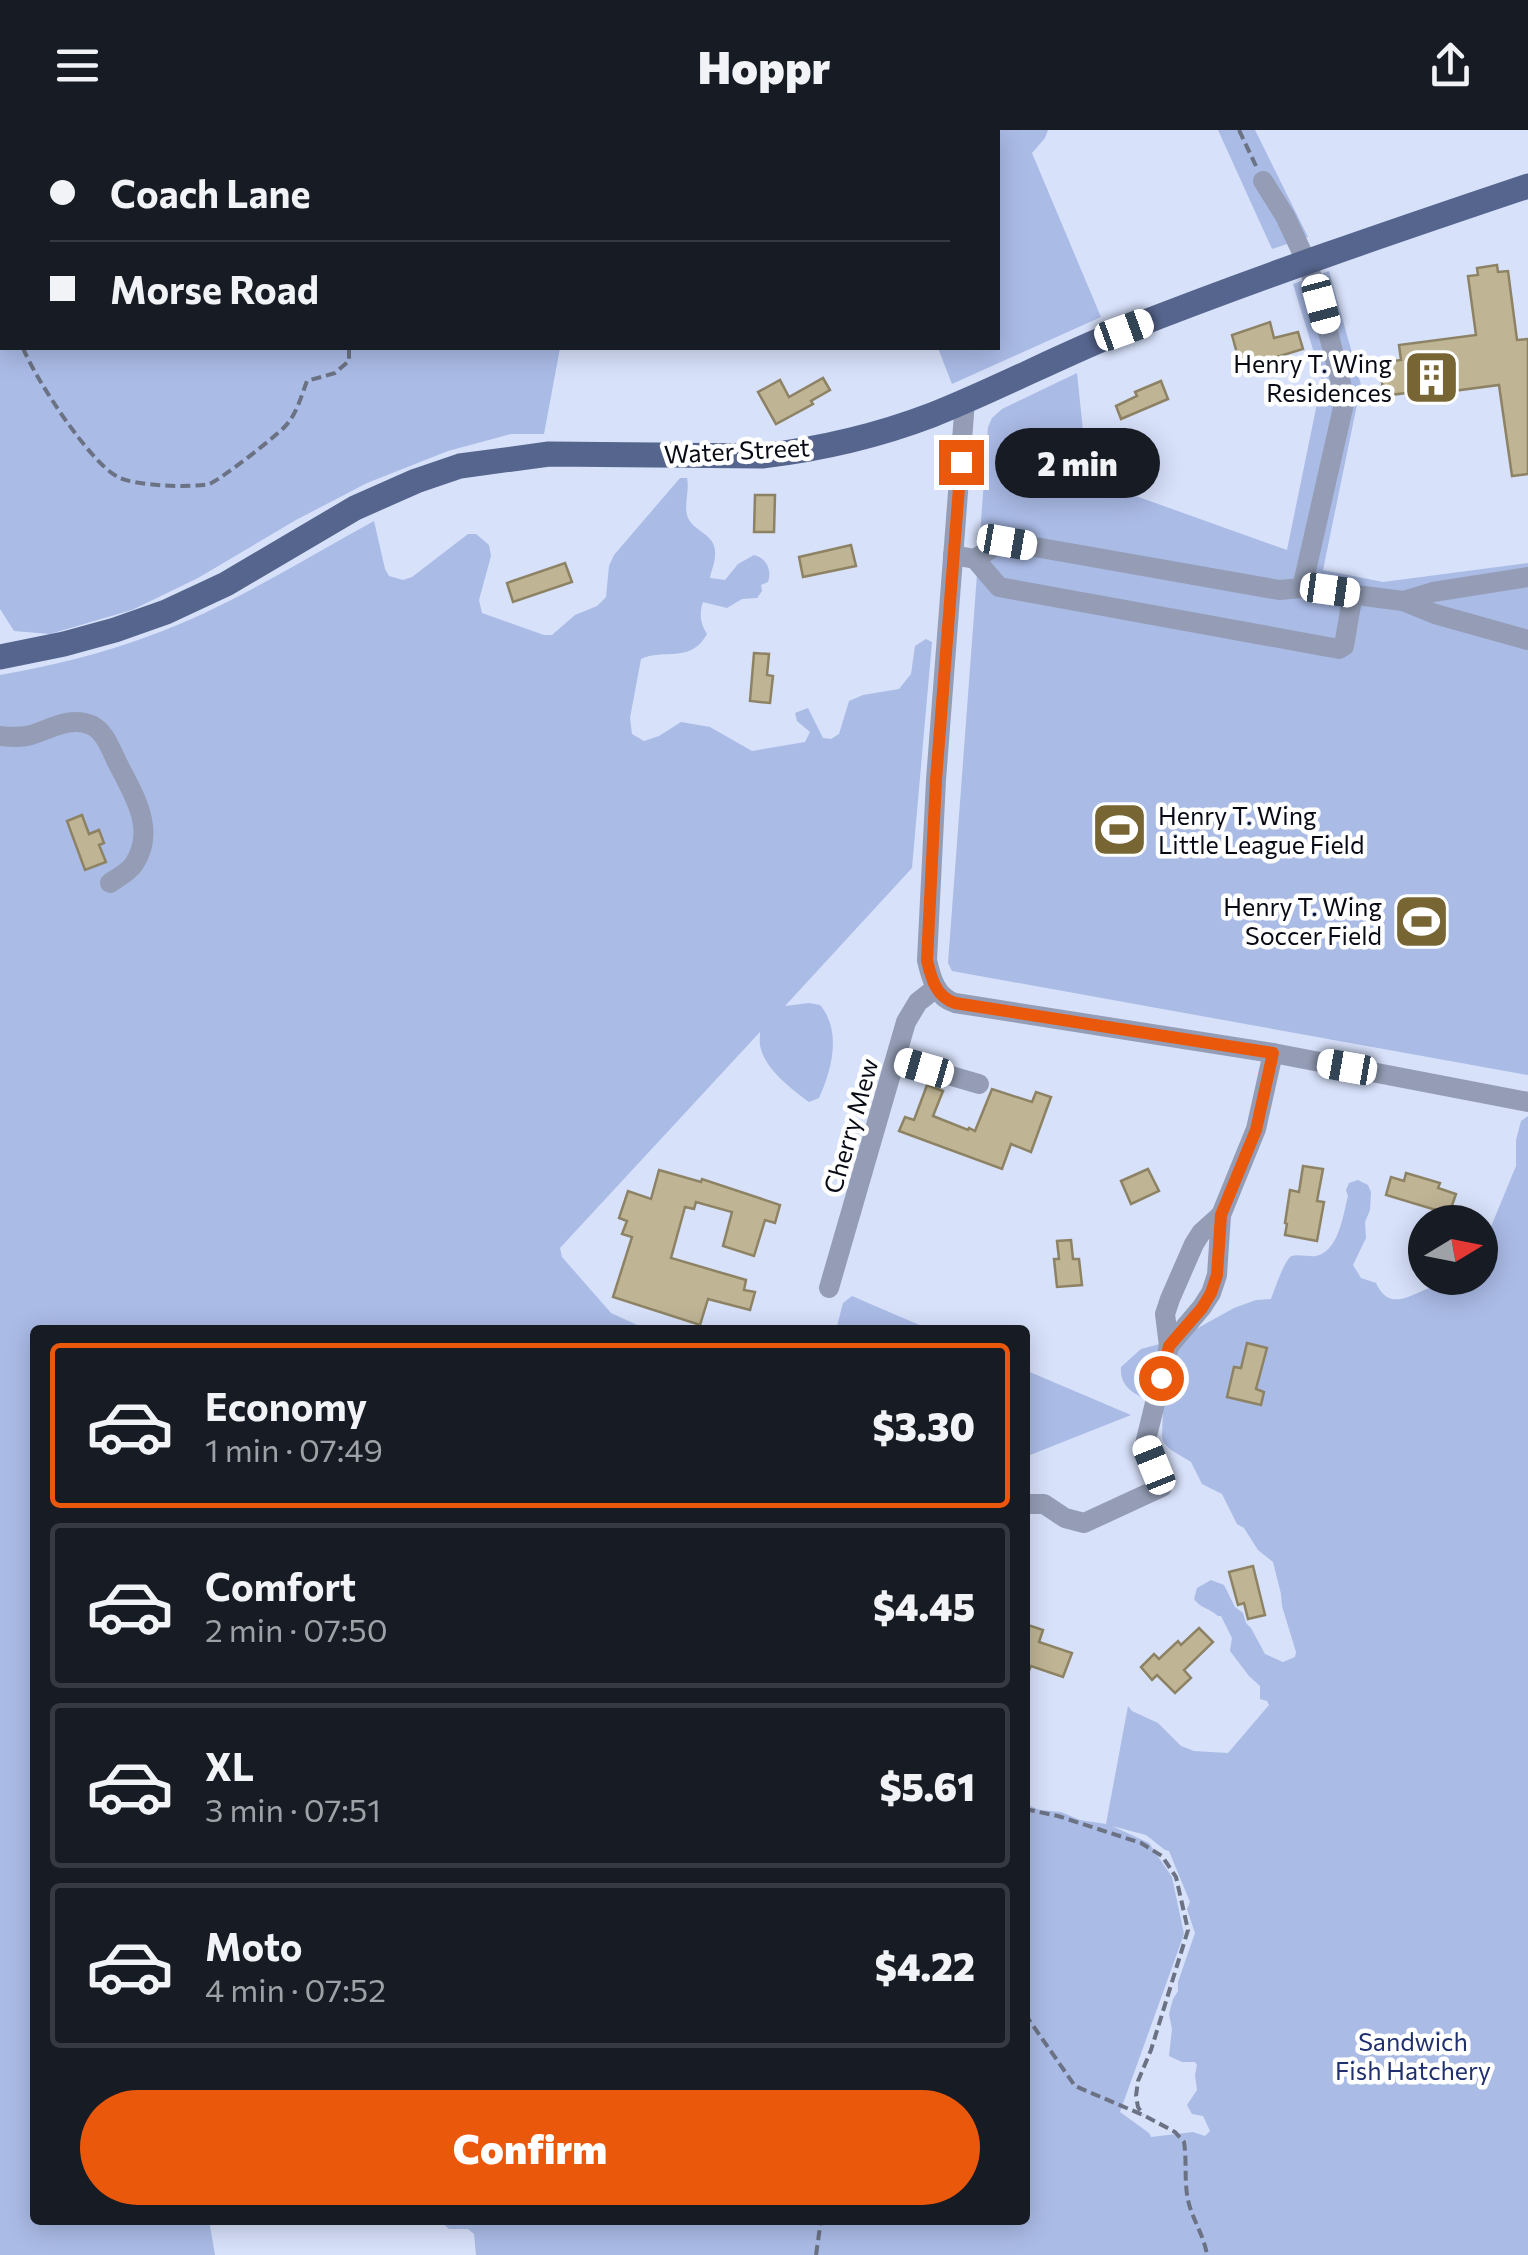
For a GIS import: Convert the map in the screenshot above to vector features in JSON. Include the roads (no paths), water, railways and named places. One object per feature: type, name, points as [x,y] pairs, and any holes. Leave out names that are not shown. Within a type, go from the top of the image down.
[{"type":"main road","name":"Water Street","points":[[0,657],[98,635],[166,612],[226,584],[355,508],[460,466],[550,454],[732,456],[796,452],[856,440],[965,401],[1124,330],[1528,186]]},
{"type":"street","points":[[1263,182],[1307,262],[1346,399],[1302,588]]},
{"type":"street","points":[[965,401],[936,780],[927,960],[936,988],[955,1003],[1273,1053],[1528,1102]]},
{"type":"street","points":[[975,559],[1007,542],[1279,590],[1302,588],[1404,601],[1435,614],[1528,640]]},
{"type":"street","points":[[952,555],[975,559],[998,587],[1339,649],[1344,646],[1353,593]]},
{"type":"street","points":[[1404,601],[1434,592],[1528,577]]},
{"type":"street","points":[[0,736],[28,736],[68,722],[96,727],[106,740],[142,814],[144,832],[133,867],[110,883]]},
{"type":"street","name":"Cherry Mew","points":[[829,1288],[906,1022],[914,1008],[936,988]]},
{"type":"street","points":[[1169,1346],[1211,1293],[1217,1275],[1221,1215],[1256,1130],[1273,1053]]},
{"type":"street","points":[[896,1060],[978,1084]]},
{"type":"street","points":[[1030,1504],[1044,1504],[1065,1518],[1084,1523],[1162,1487],[1145,1444],[1169,1346],[1165,1314],[1194,1244],[1221,1215]]},
{"type":"place","name":"Henry T. Wing Residences","points":[[1431,378]]},
{"type":"place","name":"Henry T. Wing Little League Field","points":[[1119,830]]},
{"type":"place","name":"Henry T. Wing Soccer Field","points":[[1421,921]]},
{"type":"park label","name":"Sandwich Fish Hatchery","points":[[1413,2056]]}]
